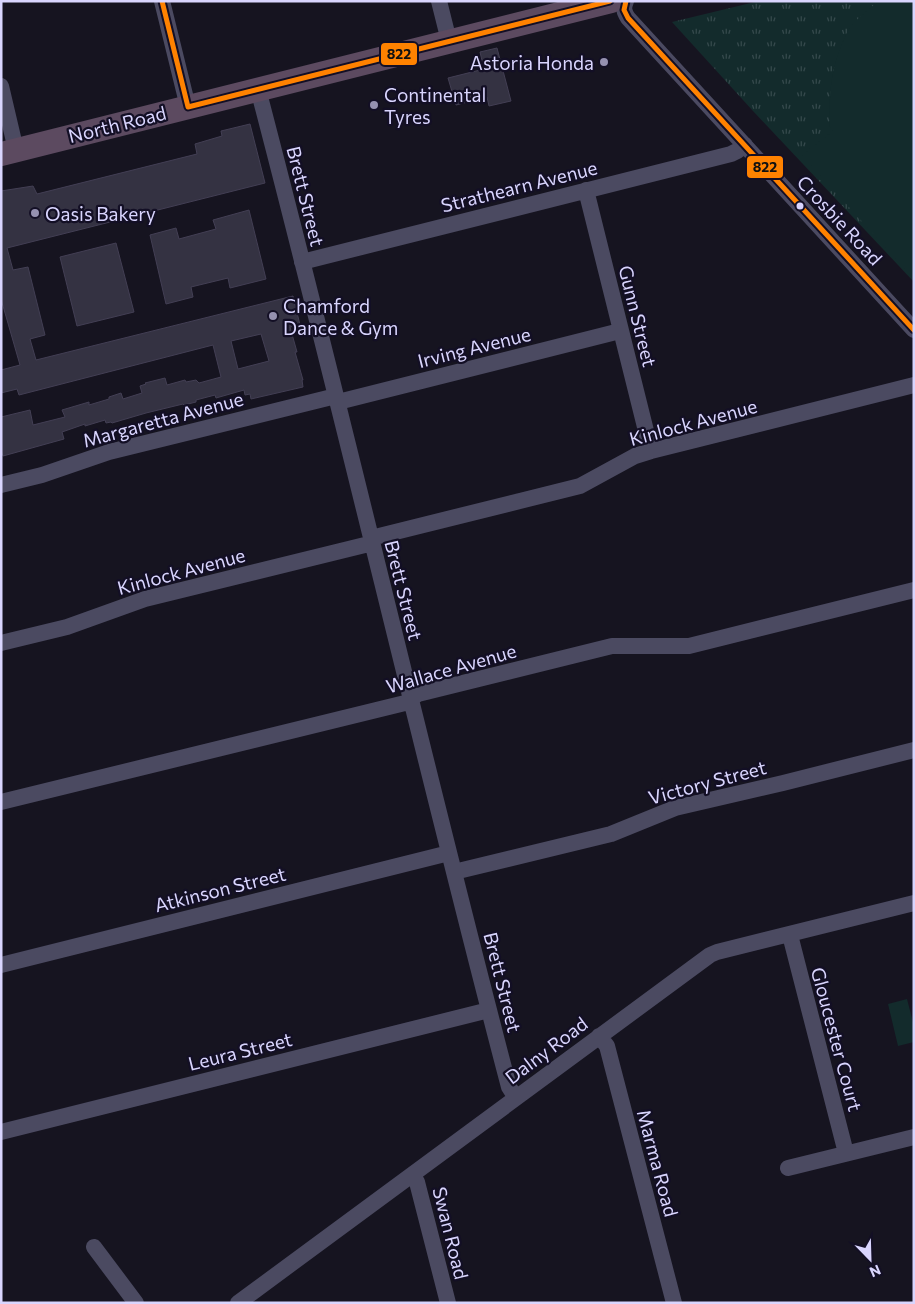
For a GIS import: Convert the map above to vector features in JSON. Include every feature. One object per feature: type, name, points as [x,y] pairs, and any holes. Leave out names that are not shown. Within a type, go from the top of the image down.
[{"type":"highway","name":"North Road","points":[[8,152],[611,1]]},
{"type":"street","points":[[162,1],[188,107]]},
{"type":"street","points":[[439,1],[450,41]]},
{"type":"street","name":"Crosbie Road","points":[[626,1],[624,7],[628,18],[914,330]]},
{"type":"street","points":[[1,86],[8,152]]},
{"type":"street","name":"Brett Street","points":[[258,89],[489,1010],[509,1087],[516,1098]]},
{"type":"street","name":"Strathearn Avenue","points":[[302,262],[731,154],[744,146]]},
{"type":"street","name":"Gunn Street","points":[[586,190],[651,452]]},
{"type":"street","name":"Irving Avenue","points":[[337,399],[620,331]]},
{"type":"street","name":"Kinlock Avenue","points":[[1,643],[67,627],[145,599],[580,486],[635,456],[914,385]]},
{"type":"street","name":"Margaretta Avenue","points":[[1,485],[42,475],[108,452],[337,399]]},
{"type":"street","name":"Wallace Avenue","points":[[1,802],[405,703],[418,694],[612,646],[689,646],[914,590]]},
{"type":"street","name":"Victory Street","points":[[454,872],[611,834],[675,808],[914,750]]},
{"type":"street","name":"Atkinson Street","points":[[1,965],[450,853]]},
{"type":"street","name":"Dalny Road","points":[[240,1302],[710,955],[914,904]]},
{"type":"street","name":"Gloucester Court","points":[[790,935],[846,1153]]},
{"type":"street","name":"Leura Street","points":[[1,1132],[489,1010]]},
{"type":"street","name":"Marma Road","points":[[599,1036],[606,1046],[674,1303]]},
{"type":"street","points":[[788,1168],[914,1137]]},
{"type":"street","name":"Swan Road","points":[[411,1176],[417,1182],[448,1303]]},
{"type":"street","points":[[94,1246],[136,1303]]},
{"type":"green space","points":[[759,1],[914,1],[914,282],[672,22]]},
{"type":"green space","points":[[879,1],[914,1],[914,279],[802,155],[833,131],[830,127],[830,95],[838,54],[851,26]]},
{"type":"green space","points":[[907,999],[914,1026],[914,1042],[898,1046],[888,1004]]},
{"type":"building","points":[[497,48],[511,101],[489,106],[487,97],[456,105],[448,78],[484,69],[480,52]]},
{"type":"building","points":[[250,124],[265,183],[7,248],[13,270],[28,267],[45,335],[30,339],[36,360],[293,296],[300,325],[290,327],[297,352],[295,352],[303,380],[303,387],[251,399],[250,394],[245,395],[244,390],[216,398],[215,395],[196,400],[196,402],[112,423],[106,423],[105,420],[85,426],[85,424],[62,432],[64,439],[3,456],[1,450],[1,417],[30,410],[33,425],[65,417],[62,410],[89,402],[89,405],[121,393],[123,399],[142,393],[140,386],[145,383],[165,378],[167,385],[185,380],[186,382],[196,380],[199,383],[221,377],[213,345],[19,395],[17,389],[1,393],[1,370],[20,365],[1,299],[1,191],[33,186],[37,194],[197,154],[195,144],[222,136],[221,131]],"holes":[[[261,334],[269,361],[238,369],[231,341]]]},
{"type":"building","points":[[249,210],[266,279],[230,288],[228,278],[191,287],[193,297],[166,304],[150,235],[176,228],[179,239],[216,229],[213,220]]},
{"type":"building","points":[[116,243],[134,312],[77,326],[60,257]]},
{"type":"transit line","name":"822","points":[[162,1],[188,107]]},
{"type":"transit line","name":"822","points":[[188,107],[610,1]]},
{"type":"transit line","name":"822","points":[[626,1],[624,10],[628,18],[914,330]]},
{"type":"place","name":"Astoria Honda","points":[[604,62]]},
{"type":"place","name":"Continental Tyres","points":[[374,105]]},
{"type":"place","name":"Oasis Bakery","points":[[35,213]]},
{"type":"place","name":"Chamford Dance & Gym","points":[[273,316]]}]
